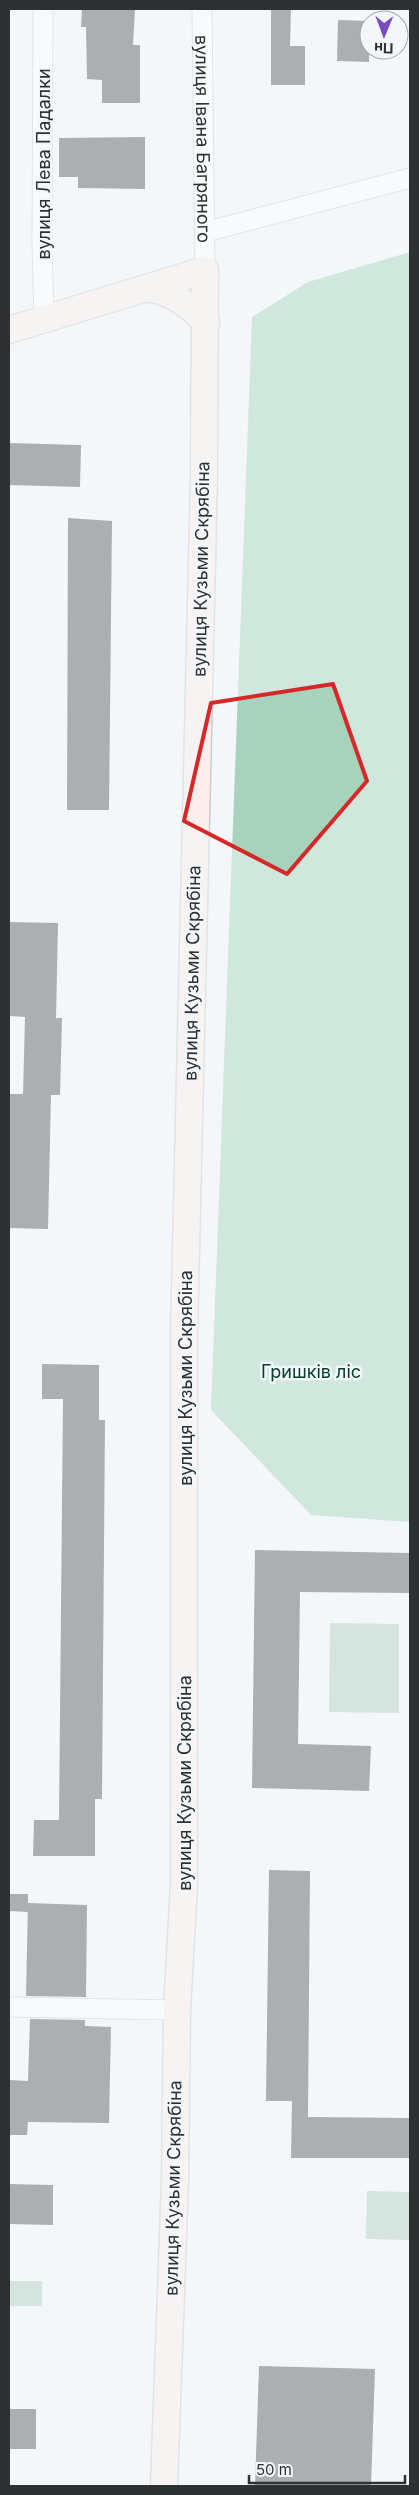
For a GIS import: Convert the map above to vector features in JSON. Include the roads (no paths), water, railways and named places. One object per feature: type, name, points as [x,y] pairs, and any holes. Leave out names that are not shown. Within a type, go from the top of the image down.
[{"type":"street","name":"вулиця Лева Падалки","points":[[43,9],[42,244],[44,319]]},
{"type":"street","name":"вулиця Івана Багряного","points":[[202,9],[205,270]]},
{"type":"street","points":[[205,232],[410,178]]},
{"type":"street","points":[[9,330],[205,270]]},
{"type":"street","name":"вулиця Кузьми Скрябіна","points":[[164,2486],[175,2180],[177,2010],[185,1832],[184,1326],[204,475],[205,270]]},
{"type":"street","points":[[141,290],[150,289],[165,293],[192,309],[206,322]]},
{"type":"street","points":[[9,2007],[177,2010]]},
{"type":"park label","name":"Гришків ліс","points":[[311,1371]]}]
